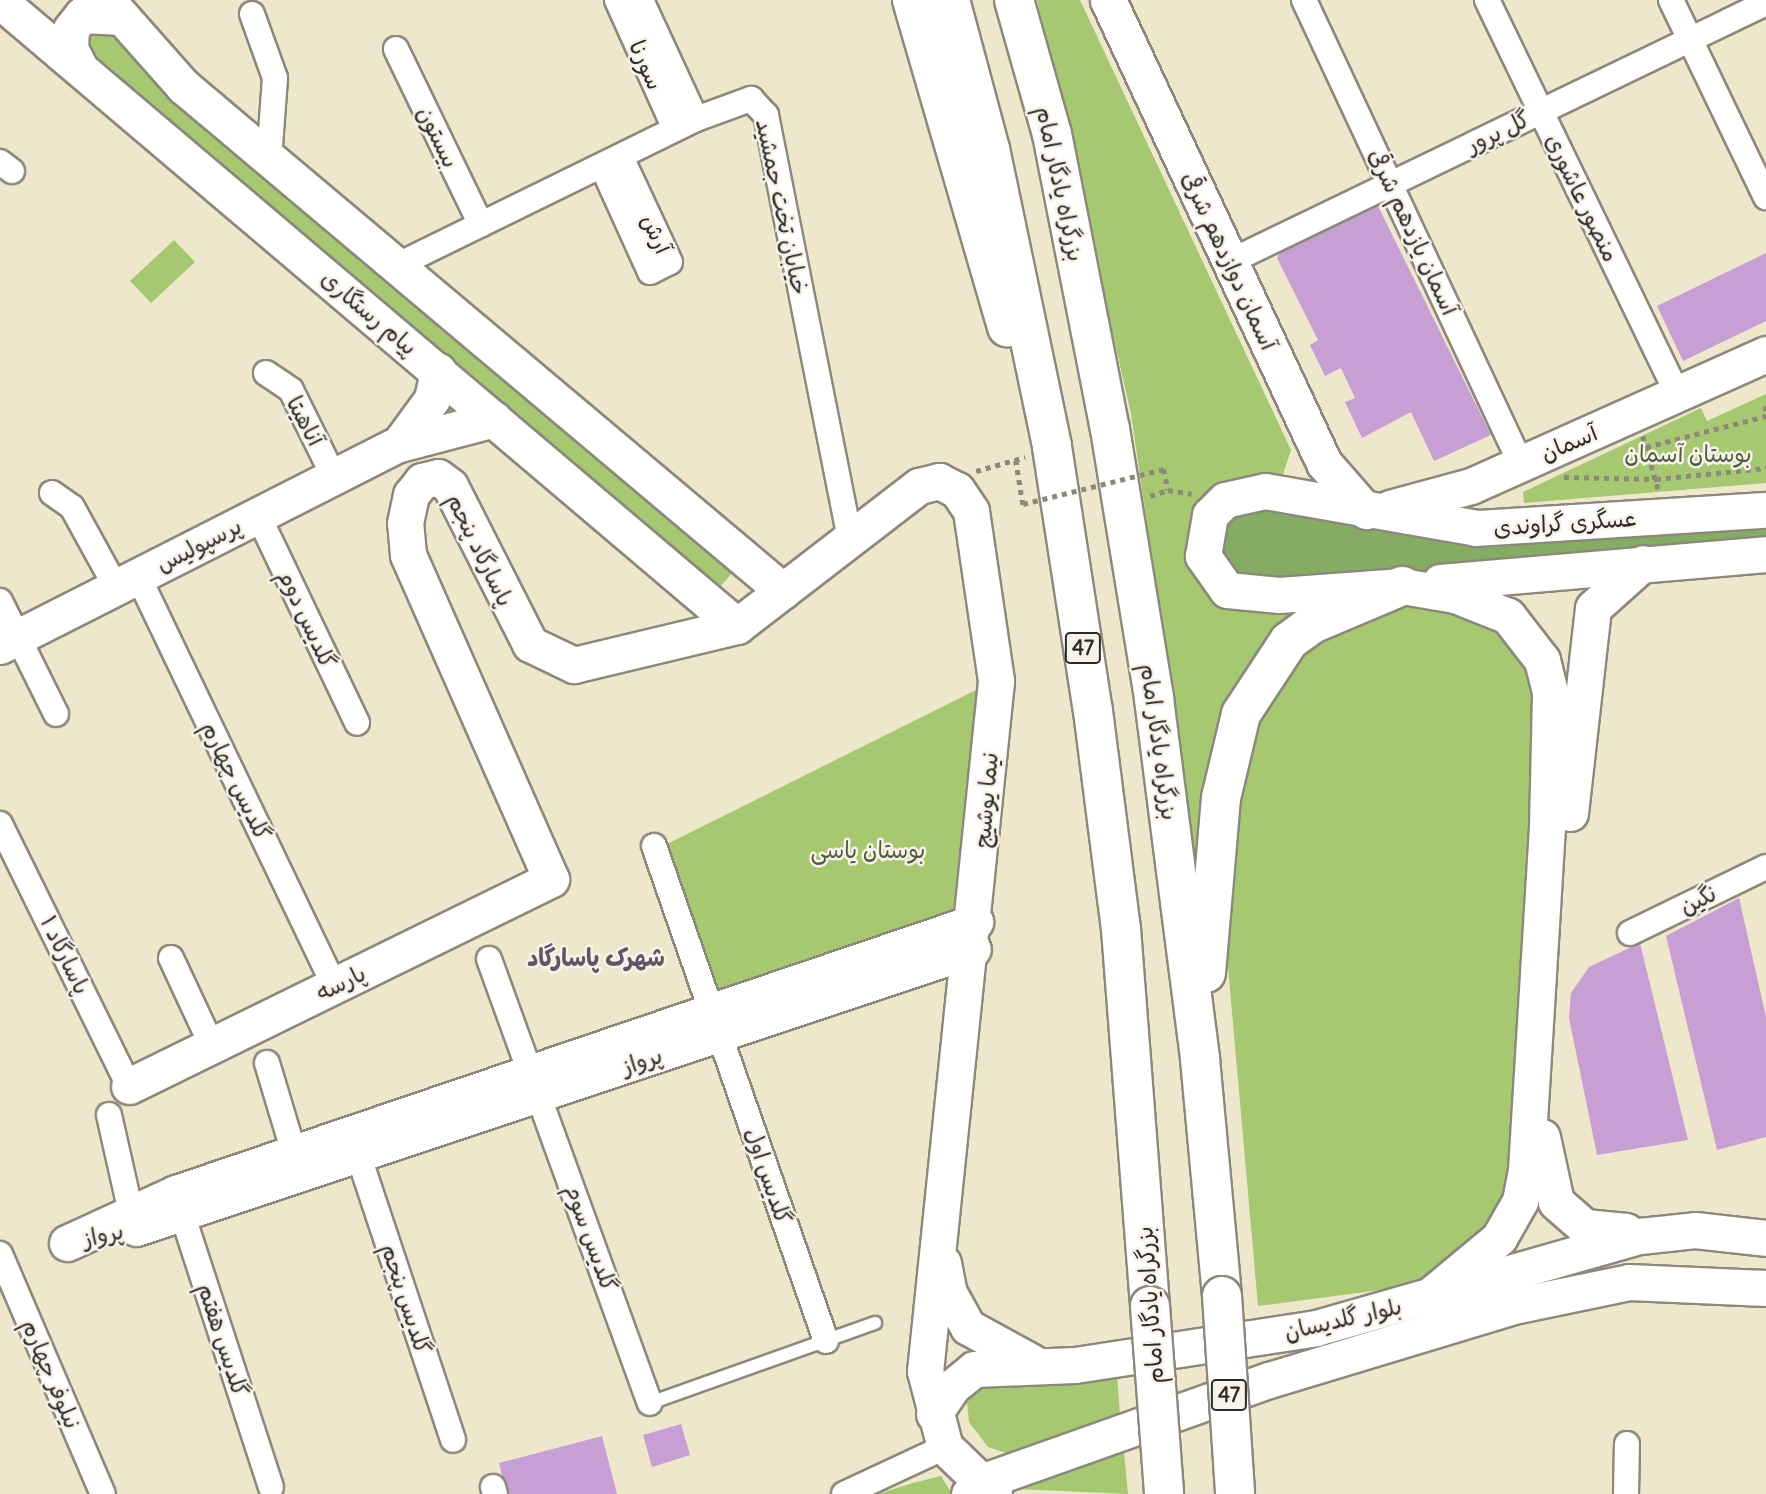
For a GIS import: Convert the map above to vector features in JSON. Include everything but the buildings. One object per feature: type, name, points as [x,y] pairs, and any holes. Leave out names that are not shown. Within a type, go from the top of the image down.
[{"type":"highway","points":[[912,0],[992,289],[1052,447]]},
{"type":"highway","name":"بزرگراه یادگار امام","points":[[950,0],[990,149],[1052,447],[1121,929],[1164,1494]]},
{"type":"highway","name":"بزرگراه یادگار امام","points":[[1014,0],[1052,134],[1110,429],[1154,699],[1200,1059],[1222,1296],[1235,1494]]},
{"type":"highway","points":[[1200,1059],[1215,845],[1241,713],[1289,641],[1312,624],[1402,586]]},
{"type":"street","name":"سورنا","points":[[617,0],[685,124]]},
{"type":"street","name":"سورنا","points":[[641,0],[685,124]]},
{"type":"street","name":"آسمان دوازدهم شرقی","points":[[1108,0],[1229,262],[1334,480],[1366,511]]},
{"type":"street","name":"آسمان یازدهم شرقی","points":[[1304,0],[1391,184],[1536,470]]},
{"type":"street","name":"منصور عاشوری","points":[[1487,0],[1678,395]]},
{"type":"street","points":[[1671,0],[1766,197]]},
{"type":"street","name":"پیام رستگاری","points":[[0,1],[737,626]]},
{"type":"street","name":"گل پرور","points":[[1229,262],[1766,3]]},
{"type":"street","points":[[80,68],[70,48],[82,15],[115,8],[183,86],[783,591]]},
{"type":"street","points":[[253,14],[275,78],[269,159]]},
{"type":"street","name":"بیستون","points":[[396,49],[481,225]]},
{"type":"street","name":"خیابان تخت جمشید","points":[[396,266],[685,124],[751,99],[766,115],[850,539]]},
{"type":"street","name":"آسمان","points":[[1366,511],[1438,499],[1536,470],[1637,414],[1766,354]]},
{"type":"street","name":"پرسپولیس","points":[[399,444],[428,407],[438,371]]},
{"type":"street","name":"آناهیتا","points":[[266,373],[291,390],[334,477]]},
{"type":"street","points":[[1290,390],[1300,428],[1300,469],[1285,482],[1245,492],[1210,515],[1203,535],[1203,556],[1227,590],[1279,595],[1402,586],[1465,598],[1508,616],[1537,648],[1550,692],[1546,839],[1520,1201],[1485,1254],[1427,1298]]},
{"type":"street","name":"پرسپولیس","points":[[10,641],[399,444],[494,419]]},
{"type":"street","points":[[1536,470],[1502,483],[1498,504],[1517,521],[1539,527]]},
{"type":"street","name":"پاسارگاد پنجم","points":[[551,879],[419,588],[405,523],[411,495],[430,479],[450,486],[514,619],[549,658],[575,665],[628,657],[737,626]]},
{"type":"street","name":"نیما یوشیج","points":[[737,626],[919,486],[939,481],[957,490],[971,510],[996,681],[974,935],[942,1242]]},
{"type":"street","name":"عسگری گراوندی","points":[[1245,492],[1437,525],[1539,527],[1766,510]]},
{"type":"street","name":"گلدیس چهارم","points":[[52,493],[72,507],[127,582],[334,986]]},
{"type":"street","name":"گلدیس دوم","points":[[258,515],[357,723]]},
{"type":"street","name":"عسگری گراوندی","points":[[1402,586],[1766,554]]},
{"type":"street","points":[[1643,564],[1602,595],[1584,646],[1541,1103],[1543,1160],[1556,1202],[1573,1221],[1598,1230],[1664,1232]]},
{"type":"street","points":[[0,601],[10,641],[56,714]]},
{"type":"street","name":"پاسارگاد ۱","points":[[0,824],[129,1086]]},
{"type":"street","points":[[654,846],[715,1023]]},
{"type":"street","name":"نگین","points":[[1630,933],[1766,867]]},
{"type":"street","name":"پارسه","points":[[129,1086],[551,879]]},
{"type":"street","name":"پرواز","points":[[536,1084],[359,1157],[179,1205],[67,1243],[131,1213],[179,1205],[294,1153],[536,1084],[974,935]]},
{"type":"street","points":[[171,958],[212,1046]]},
{"type":"street","points":[[489,958],[536,1084]]},
{"type":"street","name":"گلدیس اول","points":[[715,1023],[826,1341]]},
{"type":"street","points":[[267,1063],[294,1153]]},
{"type":"street","name":"گلدیس سوم","points":[[536,1084],[650,1403]]},
{"type":"street","points":[[109,1115],[131,1213]]},
{"type":"street","name":"گلدیس پنجم","points":[[359,1157],[453,1440]]},
{"type":"street","name":"گلدیس هفتم","points":[[179,1205],[271,1487]]},
{"type":"street","name":"بلوار گلدیسان","points":[[939,1430],[952,1387],[974,1369],[1039,1366],[1265,1336],[1427,1298],[1580,1249],[1664,1232],[1766,1238]]},
{"type":"street","points":[[942,1242],[949,1293],[968,1327],[1039,1366]]},
{"type":"street","points":[[942,1242],[925,1354],[939,1430],[981,1490]]},
{"type":"street","name":"نیلوفر چهارم","points":[[0,1254],[103,1494]]},
{"type":"street","name":"بلوار گلدیسان","points":[[981,1490],[1269,1380],[1518,1305],[1629,1282],[1766,1288]]},
{"type":"street","points":[[845,1494],[939,1430]]},
{"type":"street","points":[[1626,1494],[1627,1444]]},
{"type":"lane","points":[[650,1403],[875,1323]]},
{"type":"path","points":[[1646,447],[1766,415],[1766,406]]},
{"type":"path","points":[[1637,414],[1666,516]]},
{"type":"path","points":[[1016,460],[1023,504],[1164,470],[1168,490]]},
{"type":"path","points":[[1536,470],[1656,479],[1766,468]]},
{"type":"green space","points":[[1037,0],[1080,0],[1291,450],[1239,608],[1265,611],[1308,599],[1283,634],[1197,867],[1131,414]]},
{"type":"green space","points":[[103,20],[737,567],[715,593],[83,49],[87,24]]},
{"type":"green space","points":[[174,240],[195,262],[151,303],[130,281]]},
{"type":"green space","name":"بوستان آسمان","points":[[1766,394],[1766,483],[1524,503],[1523,492],[1701,408],[1707,421]]},
{"type":"green space","points":[[1253,505],[1766,524],[1766,541],[1307,580],[1233,575],[1217,547],[1222,525]]},
{"type":"green space","points":[[1454,603],[1502,624],[1532,679],[1536,828],[1506,1204],[1449,1268],[1411,1286],[1258,1306],[1226,944],[1227,881],[1249,736],[1296,646],[1377,610]]},
{"type":"green space","name":"بوستان یاسی","points":[[980,688],[955,921],[718,994],[665,845]]},
{"type":"green space","points":[[1117,1375],[1120,1415],[1009,1454],[988,1447],[969,1422],[967,1402],[982,1381]]},
{"type":"green space","points":[[1124,1452],[1128,1494],[1017,1489],[1076,1469]]},
{"type":"green space","points":[[941,1476],[952,1494],[878,1494],[913,1483]]},
{"type":"district","name":"شهرک پاسارگاد","points":[[596,958]]}]
